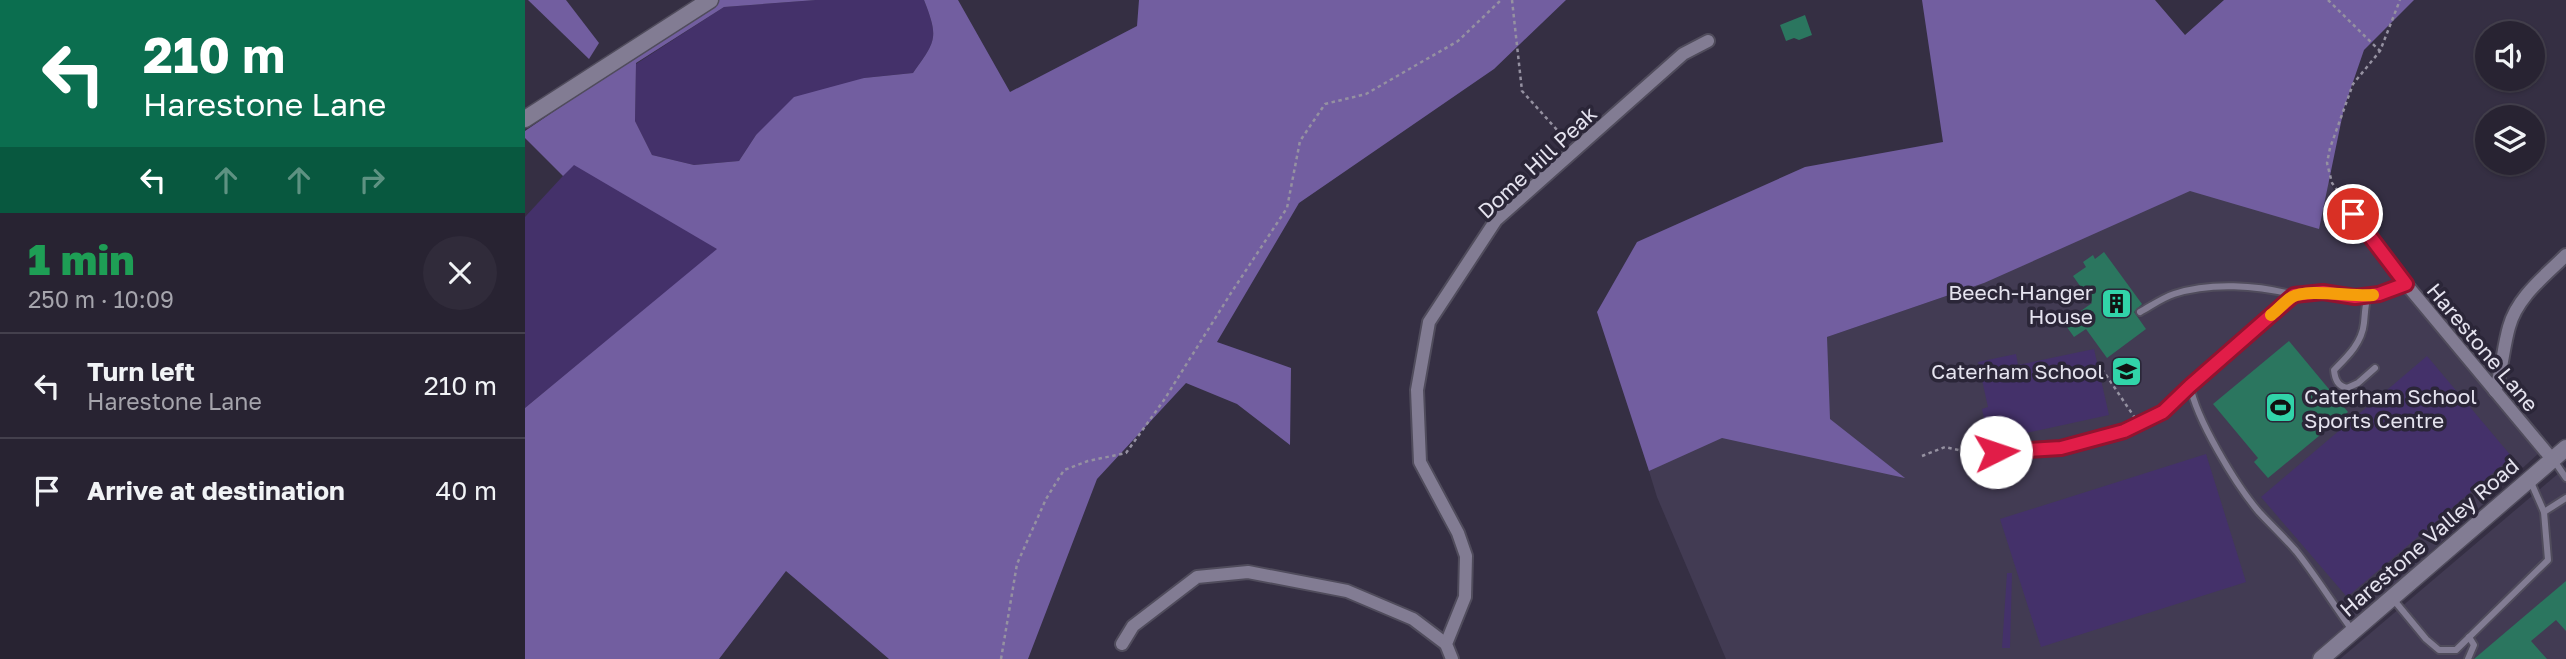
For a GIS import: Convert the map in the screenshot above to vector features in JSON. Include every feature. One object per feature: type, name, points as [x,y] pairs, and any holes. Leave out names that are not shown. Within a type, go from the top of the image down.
[{"type":"street","points":[[525,119],[710,0]]},
{"type":"street","name":"Dome Hill Peak","points":[[1446,644],[1465,597],[1465,556],[1458,533],[1420,462],[1417,390],[1429,322],[1496,220],[1577,151],[1683,54],[1708,41]]},
{"type":"street","name":"Harestone Lane","points":[[2353,214],[2406,284],[2552,459]]},
{"type":"street","points":[[2495,391],[2509,324],[2515,312],[2524,297],[2566,255]]},
{"type":"street","name":"Harestone Valley Road","points":[[2321,659],[2566,448]]},
{"type":"street","points":[[1122,644],[1133,626],[1197,577],[1248,572],[1347,591],[1413,619],[1446,644],[1452,659]]},
{"type":"lane","points":[[2140,312],[2172,294],[2198,288],[2277,290],[2294,295],[2323,292],[2355,297],[2379,294],[2406,284]]},
{"type":"lane","points":[[1996,452],[2061,448],[2124,431],[2163,412],[2294,295]]},
{"type":"lane","points":[[2368,295],[2364,308],[2363,333],[2350,355],[2334,370],[2335,379],[2341,387],[2347,388],[2358,383],[2375,368]]},
{"type":"lane","points":[[2190,386],[2192,399],[2245,492],[2297,553],[2352,630]]},
{"type":"lane","points":[[2552,459],[2566,478]]},
{"type":"lane","points":[[2392,598],[2426,639],[2439,650],[2456,650],[2548,560],[2544,512],[2529,478]]},
{"type":"lane","points":[[2544,512],[2566,498]]},
{"type":"lane","points":[[2468,659],[2474,645],[2469,638]]},
{"type":"path","points":[[1001,659],[1017,564],[1046,499],[1064,470],[1088,461],[1126,453],[1164,400],[1287,208],[1300,141],[1325,104],[1366,94],[1458,41],[1501,0]]},
{"type":"path","points":[[1511,0],[1522,90],[1577,151]]},
{"type":"path","points":[[2328,0],[2380,51]]},
{"type":"path","points":[[2353,214],[2332,183],[2327,163],[2330,148],[2353,84],[2380,51],[2400,0]]},
{"type":"path","points":[[2102,369],[2139,424]]},
{"type":"path","points":[[1922,456],[1945,447],[1976,454],[1996,452]]},
{"type":"shaded area","points":[[528,0],[566,0],[599,43],[589,59]]},
{"type":"shaded area","points":[[717,0],[816,0],[724,7],[636,63],[635,121],[652,155],[694,165],[739,161],[756,135],[794,97],[864,78],[913,73],[933,39],[932,23],[924,0],[958,0],[1010,92],[1137,26],[1139,0],[1566,0],[1494,69],[1299,203],[1217,342],[1291,368],[1290,445],[1237,404],[1186,383],[1097,479],[1028,659],[889,659],[786,571],[719,659],[525,659],[525,408],[717,249],[574,165],[563,176],[525,138],[525,131]]},
{"type":"shaded area","points":[[816,0],[924,0],[932,23],[931,46],[913,73],[864,78],[756,135],[739,161],[694,165],[652,155],[635,121],[636,64],[724,7]]},
{"type":"shaded area","points":[[1922,0],[2155,0],[2185,35],[2224,0],[2414,0],[2364,50],[2344,108],[2319,229],[2190,191],[1984,283],[1827,337],[1830,419],[1905,478],[1722,438],[1649,471],[1597,312],[1637,242],[1805,167],[1943,142]]},
{"type":"shaded area","name":"Caterham School","points":[[2313,158],[2388,271],[2539,453],[2314,659],[1726,659],[1657,497],[1649,471],[1827,337],[1984,283],[2029,212]]},
{"type":"shaded area","points":[[574,164],[718,249],[525,408],[525,217]]},
{"type":"shaded area","points":[[2094,349],[2109,415],[1989,441],[1982,409],[1988,407],[1978,362],[2016,354],[2018,365]]},
{"type":"shaded area","points":[[2427,356],[2512,457],[2347,597],[2261,497]]},
{"type":"shaded area","points":[[2206,454],[2246,582],[2041,647],[2000,519]]},
{"type":"shaded area","points":[[2566,467],[2566,659],[2340,659]]},
{"type":"shaded area","points":[[2007,573],[2012,573],[2010,648],[2002,648]]},
{"type":"building","points":[[1805,15],[1812,35],[1786,41],[1780,25]]},
{"type":"building","name":"Beech-Hanger House","points":[[2104,252],[2142,304],[2134,312],[2146,329],[2107,358],[2086,329],[2074,337],[2064,323],[2092,303],[2073,276],[2086,267],[2083,262],[2093,255],[2095,259]]},
{"type":"building","name":"Caterham School Sports Centre","points":[[2289,341],[2348,412],[2268,478],[2254,462],[2258,458],[2213,404]]},
{"type":"building","points":[[2566,581],[2566,631],[2556,620],[2531,641],[2547,659],[2474,659]]},
{"type":"slow traffic","points":[[2271,315],[2294,295],[2323,292],[2355,297],[2373,295]]},
{"type":"place","name":"Beech-Hanger House","points":[[2116,304]]},
{"type":"place","name":"Caterham School","points":[[2127,371]]},
{"type":"place","name":"Caterham School Sports Centre","points":[[2281,408]]},
{"type":"route","points":[[1996,452],[2061,448],[2124,431],[2163,412],[2294,295],[2323,292],[2355,297],[2379,294],[2406,284],[2353,214]]}]
